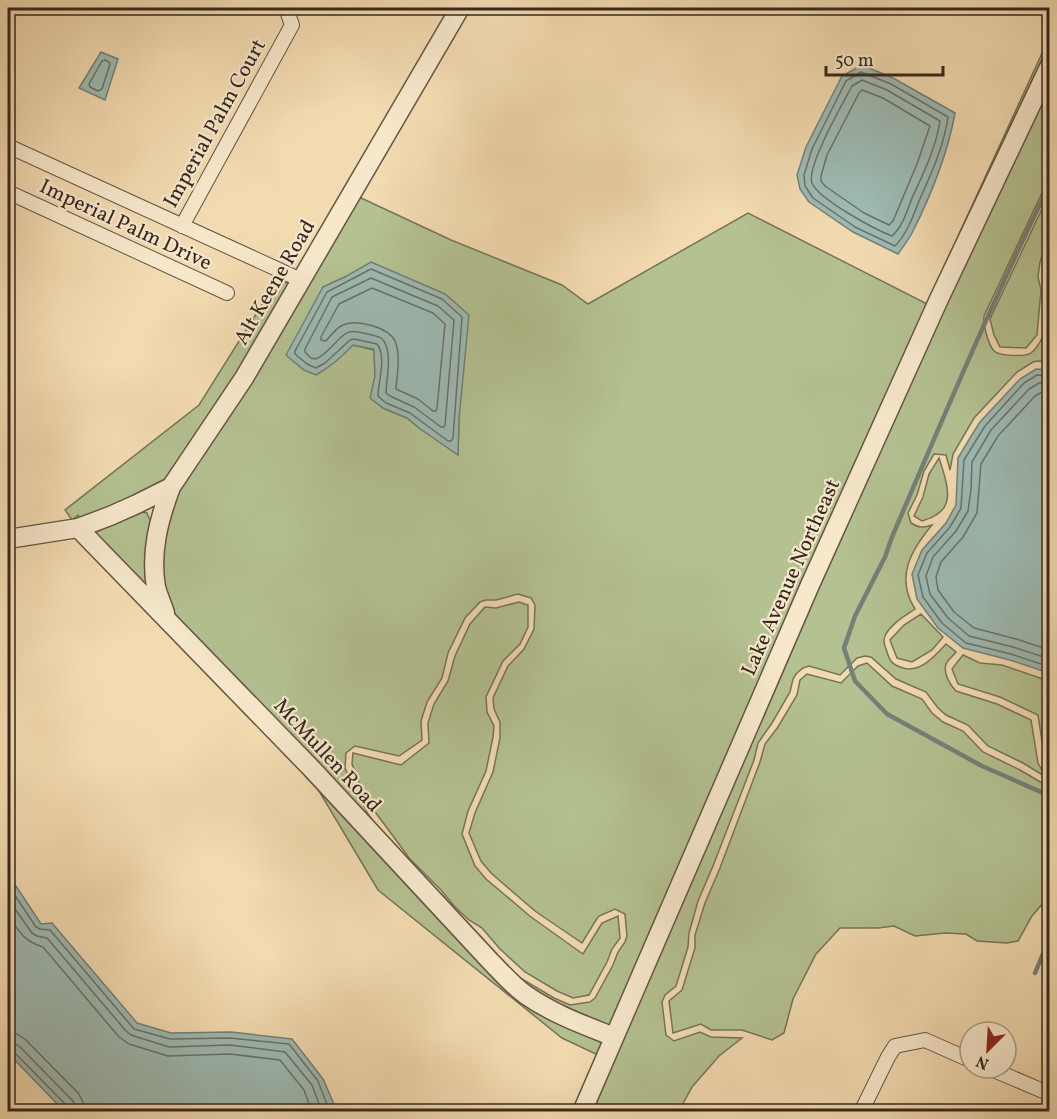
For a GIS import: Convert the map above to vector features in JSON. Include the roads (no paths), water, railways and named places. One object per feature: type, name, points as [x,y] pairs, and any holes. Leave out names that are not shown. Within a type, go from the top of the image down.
[{"type":"street","name":"Imperial Palm Court","points":[[182,226],[292,25],[286,8]]},
{"type":"street","name":"Alt Keene Road","points":[[78,528],[128,508],[171,486],[244,378],[460,8]]},
{"type":"street","name":"Lake Avenue Northeast","points":[[582,1112],[810,585],[939,299],[1050,65]]},
{"type":"street","name":"Imperial Palm Court","points":[[8,146],[301,280]]},
{"type":"street","name":"Imperial Palm Drive","points":[[8,192],[227,293]]},
{"type":"street","points":[[168,620],[156,589],[154,565],[156,540],[171,486]]},
{"type":"street","name":"McMullen Road","points":[[78,528],[311,768],[514,985],[554,1012],[614,1037]]},
{"type":"street","points":[[8,539],[78,528]]},
{"type":"street","points":[[861,1112],[895,1046],[925,1040],[958,1055]]},
{"type":"street","points":[[1017,1080],[1050,1094]]},
{"type":"water","points":[[101,52],[118,59],[105,100],[79,88]]},
{"type":"water","points":[[862,65],[893,78],[955,113],[948,143],[932,188],[913,231],[898,254],[853,232],[809,202],[800,189],[797,175],[806,147],[842,76]]},
{"type":"water","points":[[371,262],[445,294],[469,315],[459,419],[458,455],[407,418],[383,408],[370,398],[375,376],[374,349],[353,345],[336,362],[316,375],[304,370],[286,355],[323,287]]},
{"type":"water","points":[[1036,369],[1050,370],[1049,673],[963,648],[938,628],[917,599],[912,574],[922,550],[946,523],[956,505],[958,458],[970,438],[980,422],[1020,379]]},
{"type":"water","points":[[8,874],[41,924],[52,923],[137,1023],[171,1033],[231,1032],[292,1039],[323,1079],[337,1111],[64,1111],[8,1053]]},
{"type":"waterway","points":[[1050,184],[1008,271],[885,557],[855,616],[844,648],[855,681],[887,714],[982,766],[1050,796]]},
{"type":"waterway","points":[[1035,973],[1050,937]]}]
